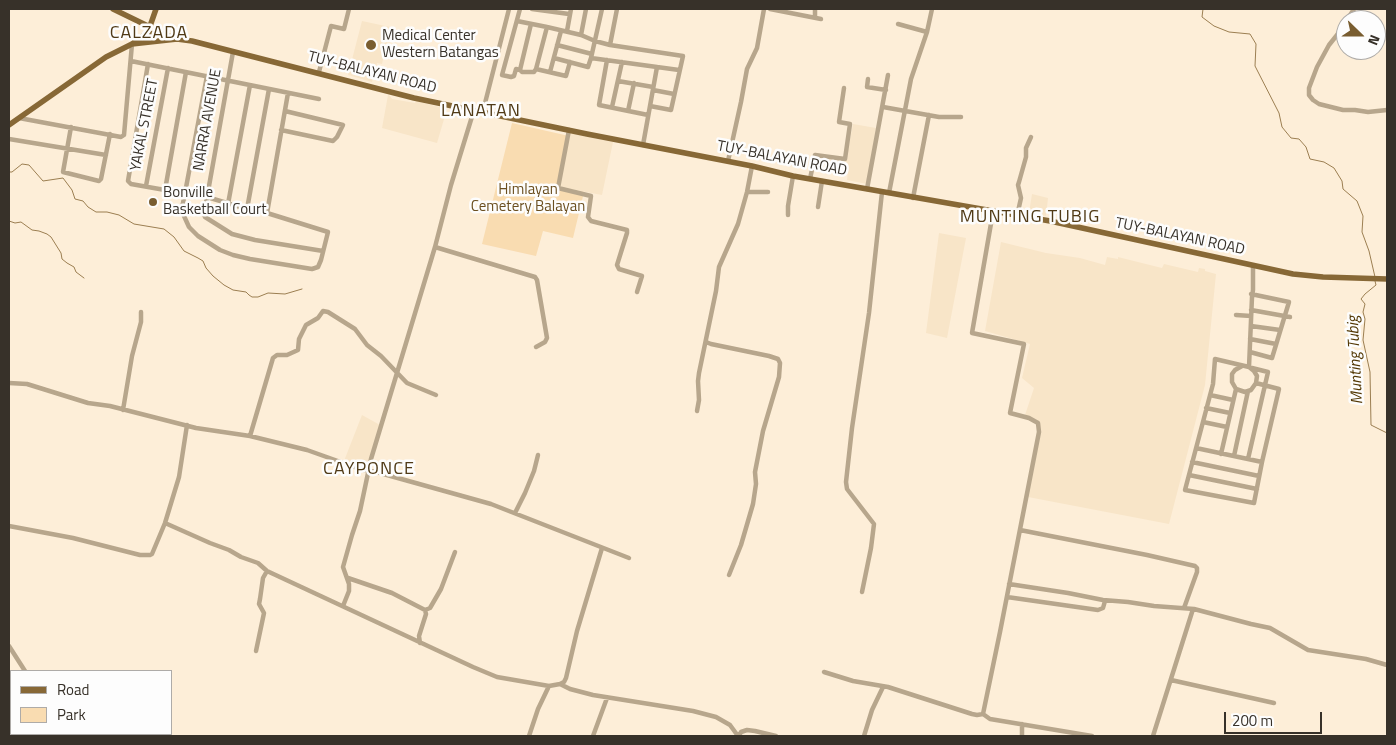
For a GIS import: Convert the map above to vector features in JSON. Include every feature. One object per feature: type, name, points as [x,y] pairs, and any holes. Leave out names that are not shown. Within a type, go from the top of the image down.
[{"type":"main road","name":"TUY-BALAYAN ROAD","points":[[113,9],[149,31],[177,39]]},
{"type":"main road","points":[[150,41],[149,31],[156,9]]},
{"type":"main road","points":[[9,125],[106,57],[132,44],[149,31]]},
{"type":"main road","name":"TUY-BALAYAN ROAD","points":[[132,44],[177,39],[192,41],[414,98],[728,161],[793,176],[1050,221],[1310,276],[1387,279]]},
{"type":"street","points":[[318,72],[331,26],[344,29],[349,9]]},
{"type":"street","points":[[483,112],[509,9]]},
{"type":"street","points":[[520,9],[502,75],[514,76],[516,69],[522,72],[534,72],[547,26]]},
{"type":"street","points":[[532,9],[570,11],[567,31]]},
{"type":"street","points":[[581,35],[586,9]]},
{"type":"street","points":[[554,58],[588,67],[602,9]]},
{"type":"street","points":[[610,45],[617,9]]},
{"type":"street","points":[[728,161],[747,69],[757,48],[764,9]]},
{"type":"street","points":[[770,9],[821,19]]},
{"type":"street","points":[[814,18],[815,9]]},
{"type":"street","points":[[889,193],[911,79],[927,32],[932,9]]},
{"type":"street","points":[[517,21],[567,31],[610,45],[682,56],[671,110],[650,106]]},
{"type":"street","points":[[520,70],[531,24]]},
{"type":"street","points":[[898,24],[927,32]]},
{"type":"street","points":[[550,72],[560,31]]},
{"type":"street","points":[[1336,37],[1328,45],[1317,67],[1311,82],[1309,95],[1319,104],[1343,110],[1368,112],[1387,110]]},
{"type":"street","points":[[19,118],[124,136],[132,44]]},
{"type":"street","points":[[557,45],[606,60],[679,70]]},
{"type":"street","name":"NARRA AVENUE","points":[[232,52],[204,214],[205,218],[232,234],[254,240],[323,251]]},
{"type":"street","points":[[606,60],[598,104],[648,115]]},
{"type":"street","points":[[131,61],[319,99]]},
{"type":"street","points":[[536,69],[566,76],[570,62]]},
{"type":"street","points":[[612,107],[622,62]]},
{"type":"street","points":[[148,64],[128,181],[131,184],[146,186],[165,190],[185,193],[207,197],[328,232],[318,267],[312,269],[250,259],[220,250],[189,228],[182,208],[185,193],[207,76]]},
{"type":"street","points":[[643,145],[657,67]]},
{"type":"street","name":"YAKAL STREET","points":[[146,186],[168,68]]},
{"type":"street","points":[[165,190],[186,72]]},
{"type":"street","points":[[867,189],[888,75]]},
{"type":"street","points":[[868,79],[867,87],[886,90]]},
{"type":"street","points":[[618,80],[674,94]]},
{"type":"street","points":[[628,111],[634,83]]},
{"type":"street","points":[[228,204],[250,85]]},
{"type":"street","points":[[810,179],[815,155],[845,159],[850,124],[839,122],[844,88]]},
{"type":"street","points":[[247,209],[269,89]]},
{"type":"street","points":[[267,213],[288,93]]},
{"type":"street","points":[[882,107],[905,112],[961,117]]},
{"type":"street","points":[[343,606],[349,591],[348,578],[343,567],[344,562],[474,110]]},
{"type":"street","points":[[281,130],[332,142],[343,125],[284,111]]},
{"type":"street","points":[[913,198],[929,115]]},
{"type":"street","points":[[71,127],[63,172],[99,181],[110,134]]},
{"type":"street","points":[[569,130],[558,188],[592,196],[588,217],[591,221],[627,230],[617,265],[619,269],[642,276],[637,292]]},
{"type":"street","points":[[1017,216],[1021,198],[1019,182],[1026,157],[1026,148],[1031,137]]},
{"type":"street","points":[[9,139],[106,155]]},
{"type":"street","points":[[696,410],[699,400],[698,381],[719,266],[738,224],[752,166]]},
{"type":"street","points":[[788,215],[793,176]]},
{"type":"street","points":[[818,207],[822,181]]},
{"type":"street","points":[[747,192],[768,192]]},
{"type":"street","points":[[862,592],[874,524],[847,489],[846,482],[882,192]]},
{"type":"street","points":[[983,714],[1039,432],[1038,423],[1029,418],[1010,413],[1024,344],[972,333],[993,212]]},
{"type":"street","points":[[435,248],[535,277],[547,338],[536,347]]},
{"type":"street","points":[[1250,368],[1252,265]]},
{"type":"street","points":[[1250,352],[1272,358],[1280,330],[1288,317],[1289,302],[1252,295]]},
{"type":"street","points":[[1252,310],[1288,317]]},
{"type":"street","points":[[123,410],[132,356],[141,322],[141,312]]},
{"type":"street","points":[[250,436],[273,358],[277,355],[287,355],[298,350],[299,339],[306,325],[318,318],[323,312],[328,312],[355,329],[366,345],[381,356],[407,383],[436,395]]},
{"type":"street","points":[[1236,315],[1251,316]]},
{"type":"street","points":[[1251,326],[1280,330]]},
{"type":"street","points":[[1250,339],[1276,344]]},
{"type":"street","points":[[706,342],[769,356],[778,359],[780,363],[779,377],[763,431],[755,472],[756,484],[753,504],[741,545],[729,575]]},
{"type":"street","points":[[1248,459],[1265,385],[1268,372],[1215,359],[1213,384],[1185,490],[1254,503],[1280,389],[1265,385],[1256,383]]},
{"type":"street","points":[[1242,366],[1235,370],[1231,378],[1233,386],[1242,392],[1253,388],[1256,383],[1256,373],[1250,368]]},
{"type":"street","points":[[9,382],[38,386],[88,402],[307,450],[363,470],[369,470],[491,504],[629,558]]},
{"type":"street","points":[[1220,454],[1236,389]]},
{"type":"street","points":[[1234,456],[1248,391]]},
{"type":"street","points":[[1210,395],[1233,400]]},
{"type":"street","points":[[1206,408],[1230,413]]},
{"type":"street","points":[[1203,422],[1227,427]]},
{"type":"street","points":[[9,526],[73,538],[146,556],[152,554],[165,524],[181,470],[187,425]]},
{"type":"street","points":[[1196,448],[1262,462]]},
{"type":"street","points":[[515,513],[526,493],[538,455]]},
{"type":"street","points":[[1192,462],[1259,476]]},
{"type":"street","points":[[1188,476],[1257,489]]},
{"type":"street","points":[[1218,502],[1219,496]]},
{"type":"street","points":[[165,524],[258,563],[267,571],[496,677],[549,686],[560,684],[566,678],[577,632],[602,548]]},
{"type":"street","points":[[1020,530],[1194,566],[1197,568],[1197,572],[1184,608]]},
{"type":"street","points":[[425,610],[430,608],[441,589],[455,552]]},
{"type":"street","points":[[256,651],[264,614],[260,599],[263,578],[267,571]]},
{"type":"street","points":[[348,578],[392,593],[425,610]]},
{"type":"street","points":[[1010,584],[1053,590],[1105,601],[1193,609],[1270,628],[1308,650],[1366,659],[1387,665]]},
{"type":"street","points":[[1007,597],[1098,610],[1103,608],[1105,601]]},
{"type":"street","points":[[1152,736],[1193,609]]},
{"type":"street","points":[[420,643],[426,614],[425,610]]},
{"type":"street","points":[[9,646],[24,670]]},
{"type":"street","points":[[824,672],[853,681],[888,687],[972,714],[983,714],[990,718],[1092,736]]},
{"type":"street","points":[[1170,680],[1274,703]]},
{"type":"street","points":[[560,684],[570,689],[607,698],[693,711],[716,717],[730,725],[738,736],[741,732],[748,730],[776,736]]},
{"type":"street","points":[[529,736],[540,702],[549,686]]},
{"type":"street","points":[[864,736],[872,710],[883,687]]},
{"type":"street","points":[[593,736],[607,698]]},
{"type":"street","points":[[1022,724],[1022,736]]},
{"type":"shaded area","name":"Medical Center Western Batangas","points":[[362,21],[390,27],[382,64],[377,63],[372,82],[348,75]]},
{"type":"shaded area","points":[[388,95],[392,99],[415,103],[416,101],[447,109],[437,143],[382,128]]},
{"type":"shaded area","points":[[853,124],[876,128],[867,184],[847,180],[848,171],[844,170]]},
{"type":"shaded area","points":[[570,133],[613,142],[602,195],[559,187]]},
{"type":"shaded area","points":[[1032,194],[1048,198],[1046,216],[1029,213]]},
{"type":"shaded area","points":[[939,233],[966,238],[947,338],[926,333]]},
{"type":"shaded area","points":[[1001,242],[1105,265],[1107,257],[1118,259],[1118,257],[1162,268],[1164,264],[1198,272],[1199,268],[1205,269],[1205,271],[1216,274],[1205,385],[1169,524],[1028,497],[1041,432],[1038,421],[1025,415],[1034,388],[1022,378],[1030,344],[985,331]]},
{"type":"shaded area","points":[[362,415],[380,425],[367,468],[344,461]]},
{"type":"green space","name":"Himlayan Cemetery Balayan","points":[[512,123],[569,136],[560,187],[584,192],[573,238],[543,231],[536,256],[482,244]]},
{"type":"waterway","name":"Munting Tubig","points":[[1203,9],[1202,17],[1214,26],[1229,32],[1250,34],[1256,44],[1255,66],[1279,113],[1282,127],[1291,138],[1299,139],[1306,147],[1310,159],[1324,162],[1334,168],[1342,181],[1343,189],[1357,201],[1363,216],[1362,232],[1375,277]]},
{"type":"waterway","points":[[9,172],[12,172],[22,164],[29,165],[43,181],[63,178],[72,190],[75,199],[83,201],[96,212],[107,212],[119,215],[134,224],[164,229],[174,237],[184,251],[203,261],[213,276],[233,290],[246,292],[252,297],[258,297],[268,293],[285,294],[302,289]]},
{"type":"waterway","points":[[9,221],[21,222],[32,230],[51,237],[61,253],[62,259],[74,267],[76,272],[84,278]]},
{"type":"waterway","name":"Munting Tubig","points":[[1375,281],[1376,285],[1361,299],[1365,304],[1363,312],[1365,319],[1363,340],[1370,372],[1371,425],[1387,433]]},
{"type":"place","name":"Medical Center Western Batangas","points":[[371,45]]},
{"type":"place","name":"Bonville Basketball Court","points":[[153,202]]},
{"type":"district","name":"CALZADA","points":[[149,34]]},
{"type":"district","name":"LANATAN","points":[[481,112]]},
{"type":"district","name":"MUNTING TUBIG","points":[[1030,218]]},
{"type":"district","name":"CAYPONCE","points":[[369,470]]}]
